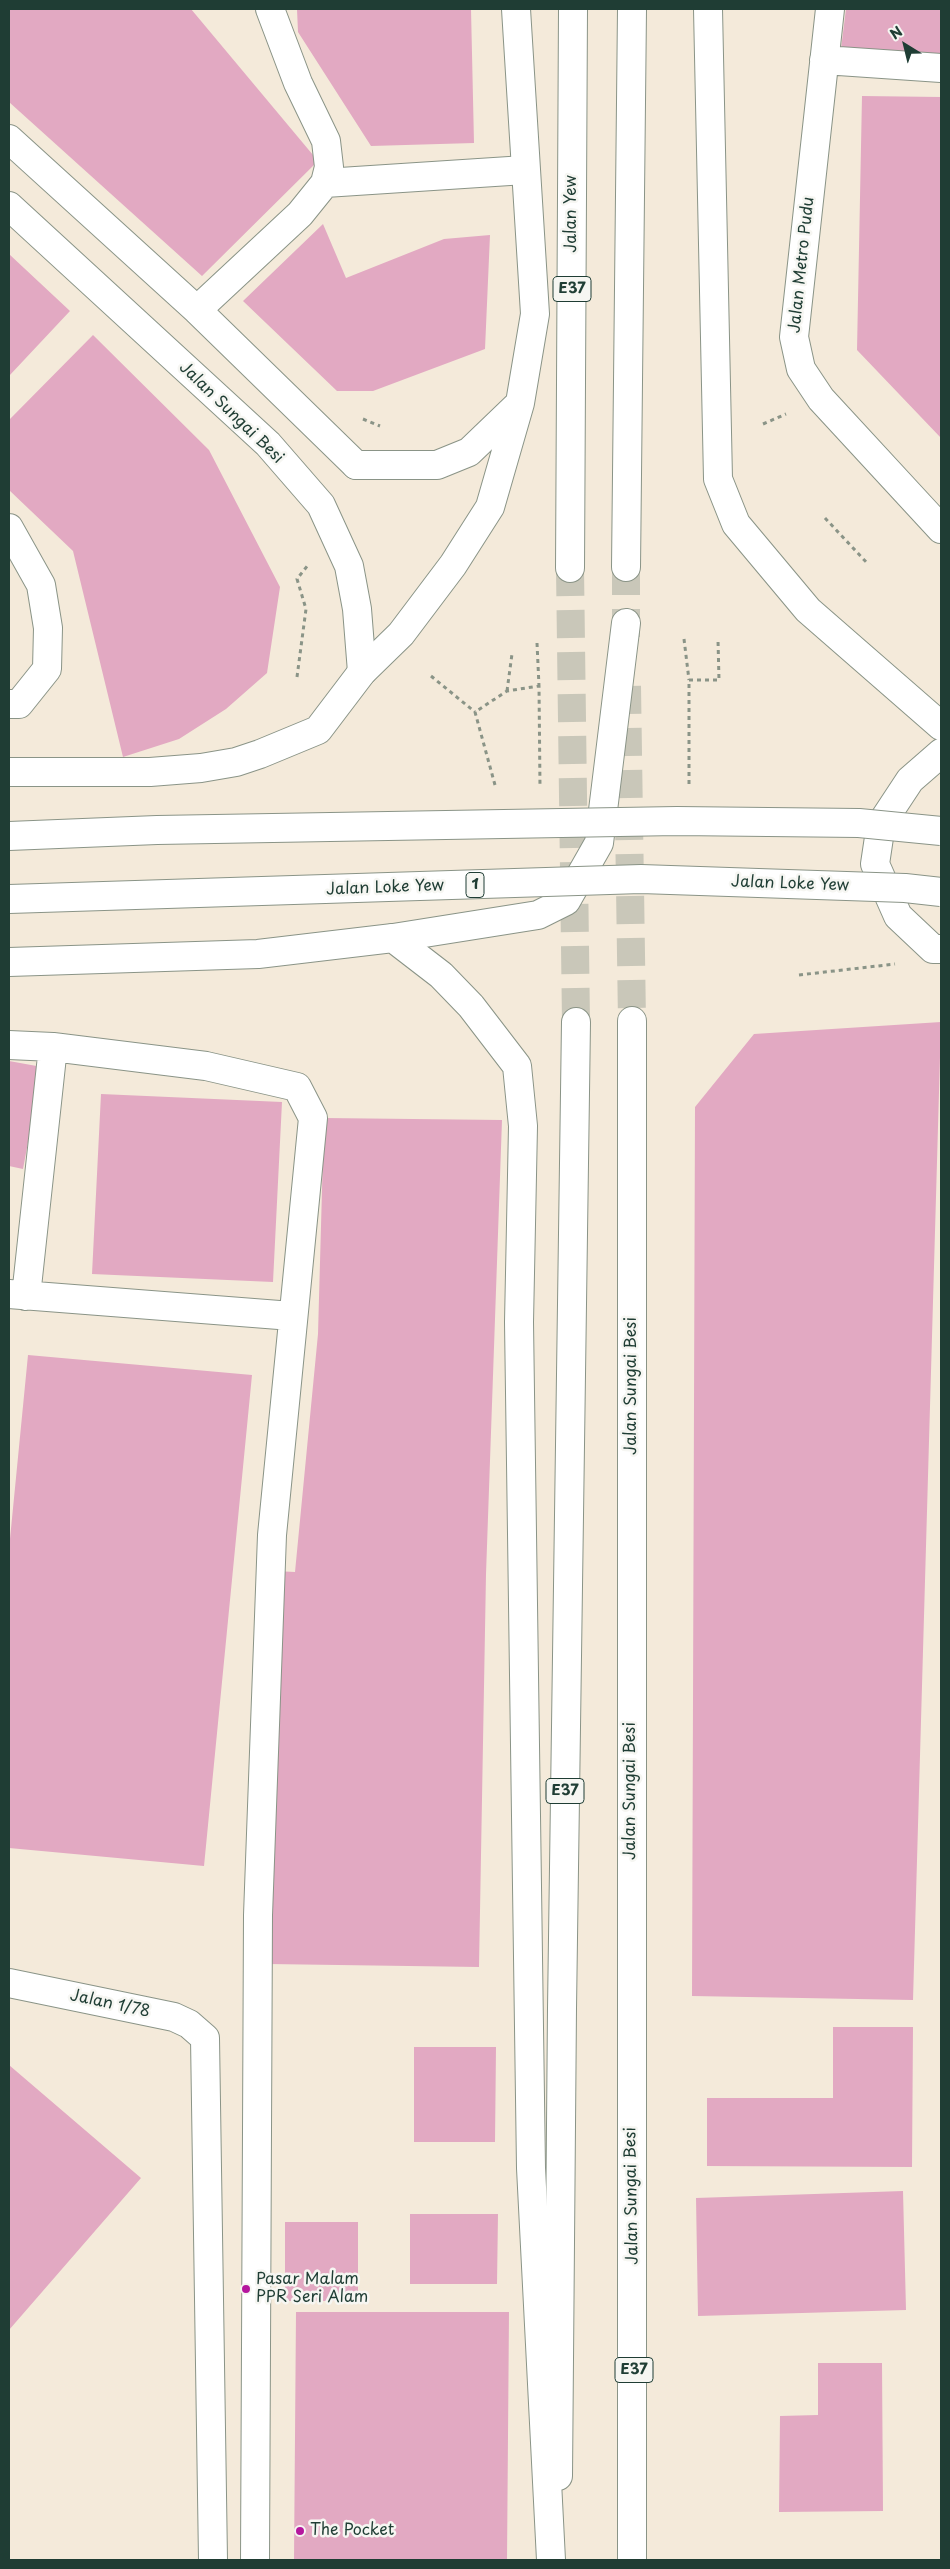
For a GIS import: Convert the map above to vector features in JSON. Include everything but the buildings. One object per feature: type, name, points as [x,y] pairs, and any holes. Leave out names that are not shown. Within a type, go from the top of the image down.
[{"type":"main road","points":[[197,310],[300,214],[325,183],[329,167],[326,142],[298,83],[270,9]]},
{"type":"main road","points":[[9,772],[150,772],[201,768],[236,762],[318,730],[362,672],[401,634],[453,565],[490,506],[520,403],[534,314],[516,9]]},
{"type":"main road","name":"Jalan Yew","points":[[570,568],[573,9]]},
{"type":"main road","points":[[626,567],[632,9]]},
{"type":"main road","points":[[708,9],[718,479],[736,524],[808,610],[941,726]]},
{"type":"main road","name":"Jalan Metro Pudu","points":[[830,9],[794,337],[801,368],[821,399],[941,529]]},
{"type":"main road","points":[[824,60],[941,68]]},
{"type":"main road","points":[[9,139],[197,310],[356,465],[437,465],[469,452],[520,403]]},
{"type":"main road","points":[[325,183],[525,170]]},
{"type":"main road","name":"Jalan Sungai Besi","points":[[9,206],[268,444],[321,505],[349,566],[357,609],[362,672]]},
{"type":"main road","points":[[9,528],[41,585],[48,628],[47,669],[19,704],[9,704]]},
{"type":"main road","points":[[9,962],[258,954],[393,938],[538,915],[566,901],[599,843],[626,623]]},
{"type":"main road","points":[[941,753],[910,780],[881,824],[875,864],[898,916],[933,949],[941,949]]},
{"type":"main road","points":[[9,836],[177,830],[678,820],[860,823],[941,831]]},
{"type":"main road","name":"Jalan Loke Yew","points":[[9,899],[642,879],[905,888],[941,892]]},
{"type":"main road","points":[[393,938],[441,975],[472,1006],[517,1066],[523,1126],[519,1322],[531,2168],[552,2560]]},
{"type":"main road","name":"Jalan Sungai Besi","points":[[632,1021],[632,2560]]},
{"type":"main road","name":"E37","points":[[558,2560],[562,2008],[576,1022]]},
{"type":"main road","points":[[9,1045],[53,1047],[206,1066],[297,1087],[313,1118],[292,1316],[272,1535],[259,1906],[255,2560]]},
{"type":"main road","points":[[53,1047],[18,1295],[292,1316]]},
{"type":"main road","name":"Jalan 1/78","points":[[9,1983],[174,2017],[189,2024],[205,2038],[213,2560]]},
{"type":"path","points":[[825,518],[868,564]]},
{"type":"path","points":[[297,677],[306,609]]},
{"type":"path","points":[[684,639],[689,680],[689,786]]},
{"type":"path","points":[[689,680],[719,680],[718,640]]},
{"type":"path","points":[[537,643],[540,793]]},
{"type":"path","points":[[507,691],[512,654]]},
{"type":"path","points":[[431,676],[475,712],[495,785]]},
{"type":"path","points":[[475,712],[507,691],[539,686]]},
{"type":"path","points":[[799,975],[898,964]]},
{"type":"tunnel","points":[[626,567],[626,646]]},
{"type":"tunnel","points":[[570,568],[576,1022]]},
{"type":"tunnel","points":[[627,686],[632,1021]]},
{"type":"place","name":"Pasar Malam PPR Seri Alam","points":[[246,2289]]},
{"type":"place","name":"The Pocket","points":[[300,2531]]}]
